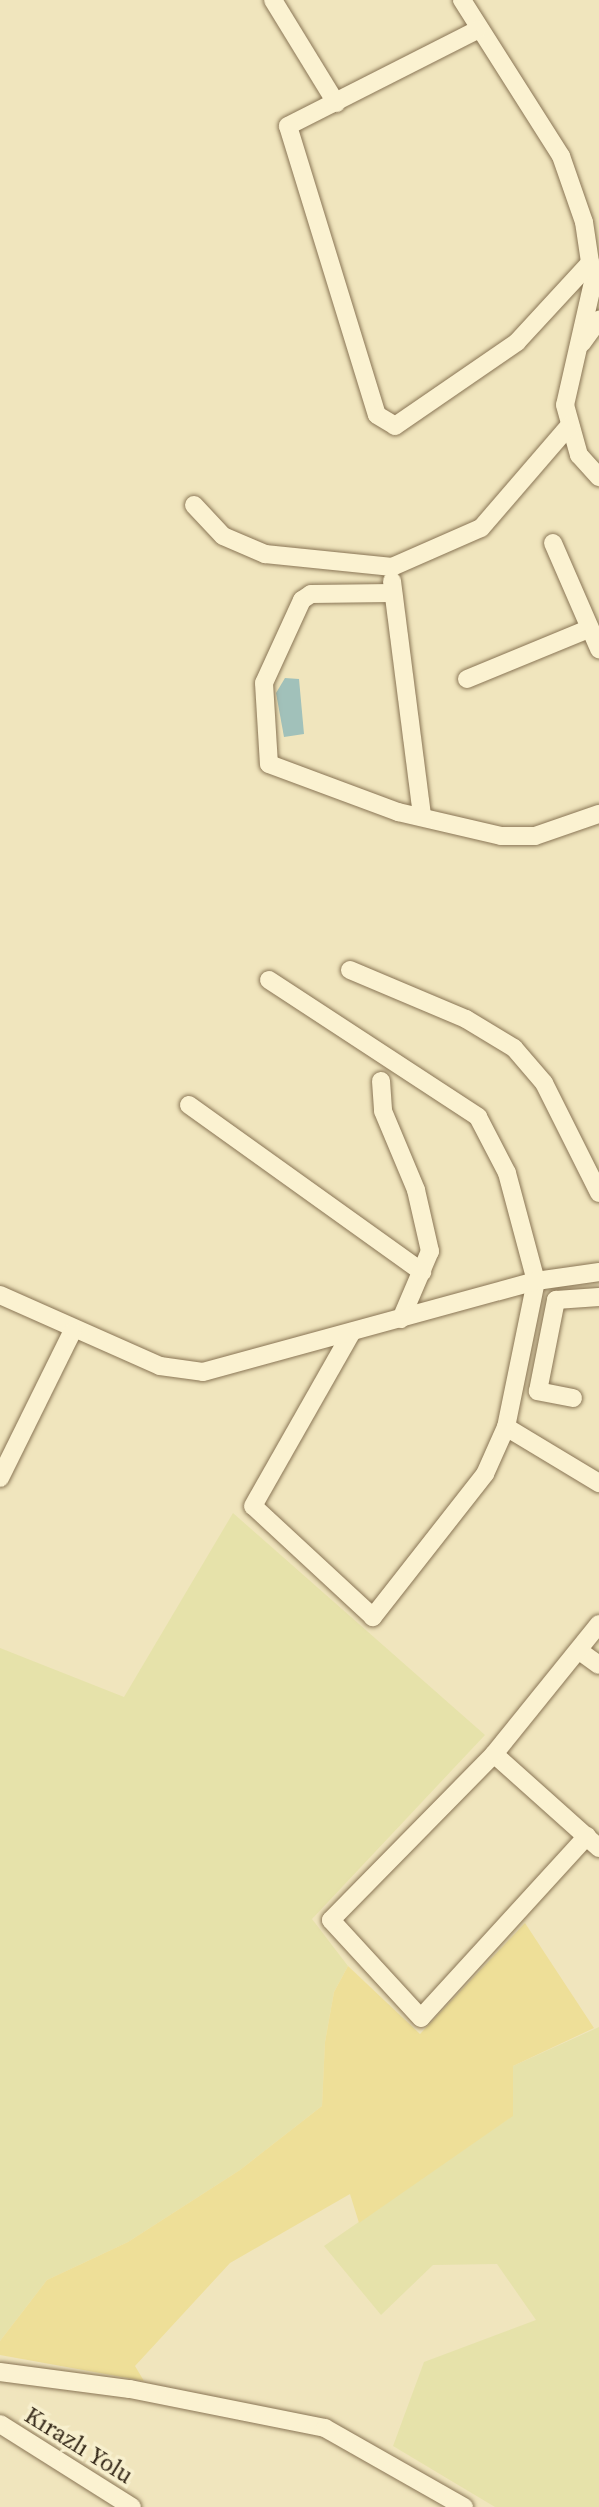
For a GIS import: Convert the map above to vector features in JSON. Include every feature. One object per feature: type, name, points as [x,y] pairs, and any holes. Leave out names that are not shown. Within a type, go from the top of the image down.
[{"type":"street","points":[[273,0],[336,103]]},
{"type":"street","points":[[462,0],[477,30],[561,156],[593,259],[593,282],[565,405],[579,455],[599,477]]},
{"type":"street","points":[[477,30],[288,126],[377,415],[394,426],[517,342],[593,259]]},
{"type":"street","points":[[577,349],[599,320]]},
{"type":"street","points":[[194,505],[223,536],[265,554],[392,567],[481,528],[570,425]]},
{"type":"street","points":[[553,543],[586,630],[599,649]]},
{"type":"street","points":[[392,567],[392,593],[422,814]]},
{"type":"street","points":[[392,593],[311,594],[302,600],[264,683],[268,761],[279,771],[422,814],[522,838],[599,814]]},
{"type":"street","points":[[467,679],[586,630]]},
{"type":"street","points":[[350,970],[466,1019],[514,1048],[544,1083],[599,1193]]},
{"type":"street","points":[[269,980],[478,1117],[507,1173],[536,1281],[506,1427],[485,1474],[373,1617],[253,1506],[352,1332]]},
{"type":"street","points":[[381,1081],[383,1111],[416,1190],[427,1239],[422,1272],[401,1319]]},
{"type":"street","points":[[189,1105],[422,1272]]},
{"type":"street","points":[[0,1295],[72,1332],[160,1366],[203,1372],[536,1281],[599,1272]]},
{"type":"street","points":[[573,1398],[538,1391],[556,1300],[599,1297]]},
{"type":"street","points":[[0,1478],[72,1332]]},
{"type":"street","points":[[506,1427],[599,1480]]},
{"type":"street","points":[[494,1754],[593,1842],[422,2018],[331,1920],[494,1754],[581,1652],[599,1624]]},
{"type":"street","points":[[581,1652],[599,1665]]},
{"type":"street","points":[[0,2372],[130,2389],[325,2428],[464,2507]]},
{"type":"street","name":"Kırazlı Yolu","points":[[0,2424],[132,2507]]},
{"type":"shaded area","points":[[233,1513],[485,1735],[312,1919],[348,1966],[334,1992],[325,2042],[322,2106],[240,2170],[128,2242],[47,2280],[0,2341],[0,1648],[124,1697]]},
{"type":"shaded area","points":[[599,2027],[599,2507],[495,2507],[393,2446],[424,2362],[536,2320],[497,2264],[433,2265],[381,2315],[324,2246],[512,2116],[513,2066]]},
{"type":"sand","points":[[525,1923],[594,2028],[513,2066],[513,2116],[359,2223],[350,2194],[230,2263],[135,2366],[144,2381],[0,2355],[0,2341],[47,2280],[128,2242],[240,2170],[322,2106],[325,2042],[334,1992],[348,1966],[420,2034]]},
{"type":"water","points":[[285,678],[299,679],[304,734],[284,737],[276,693]]}]
